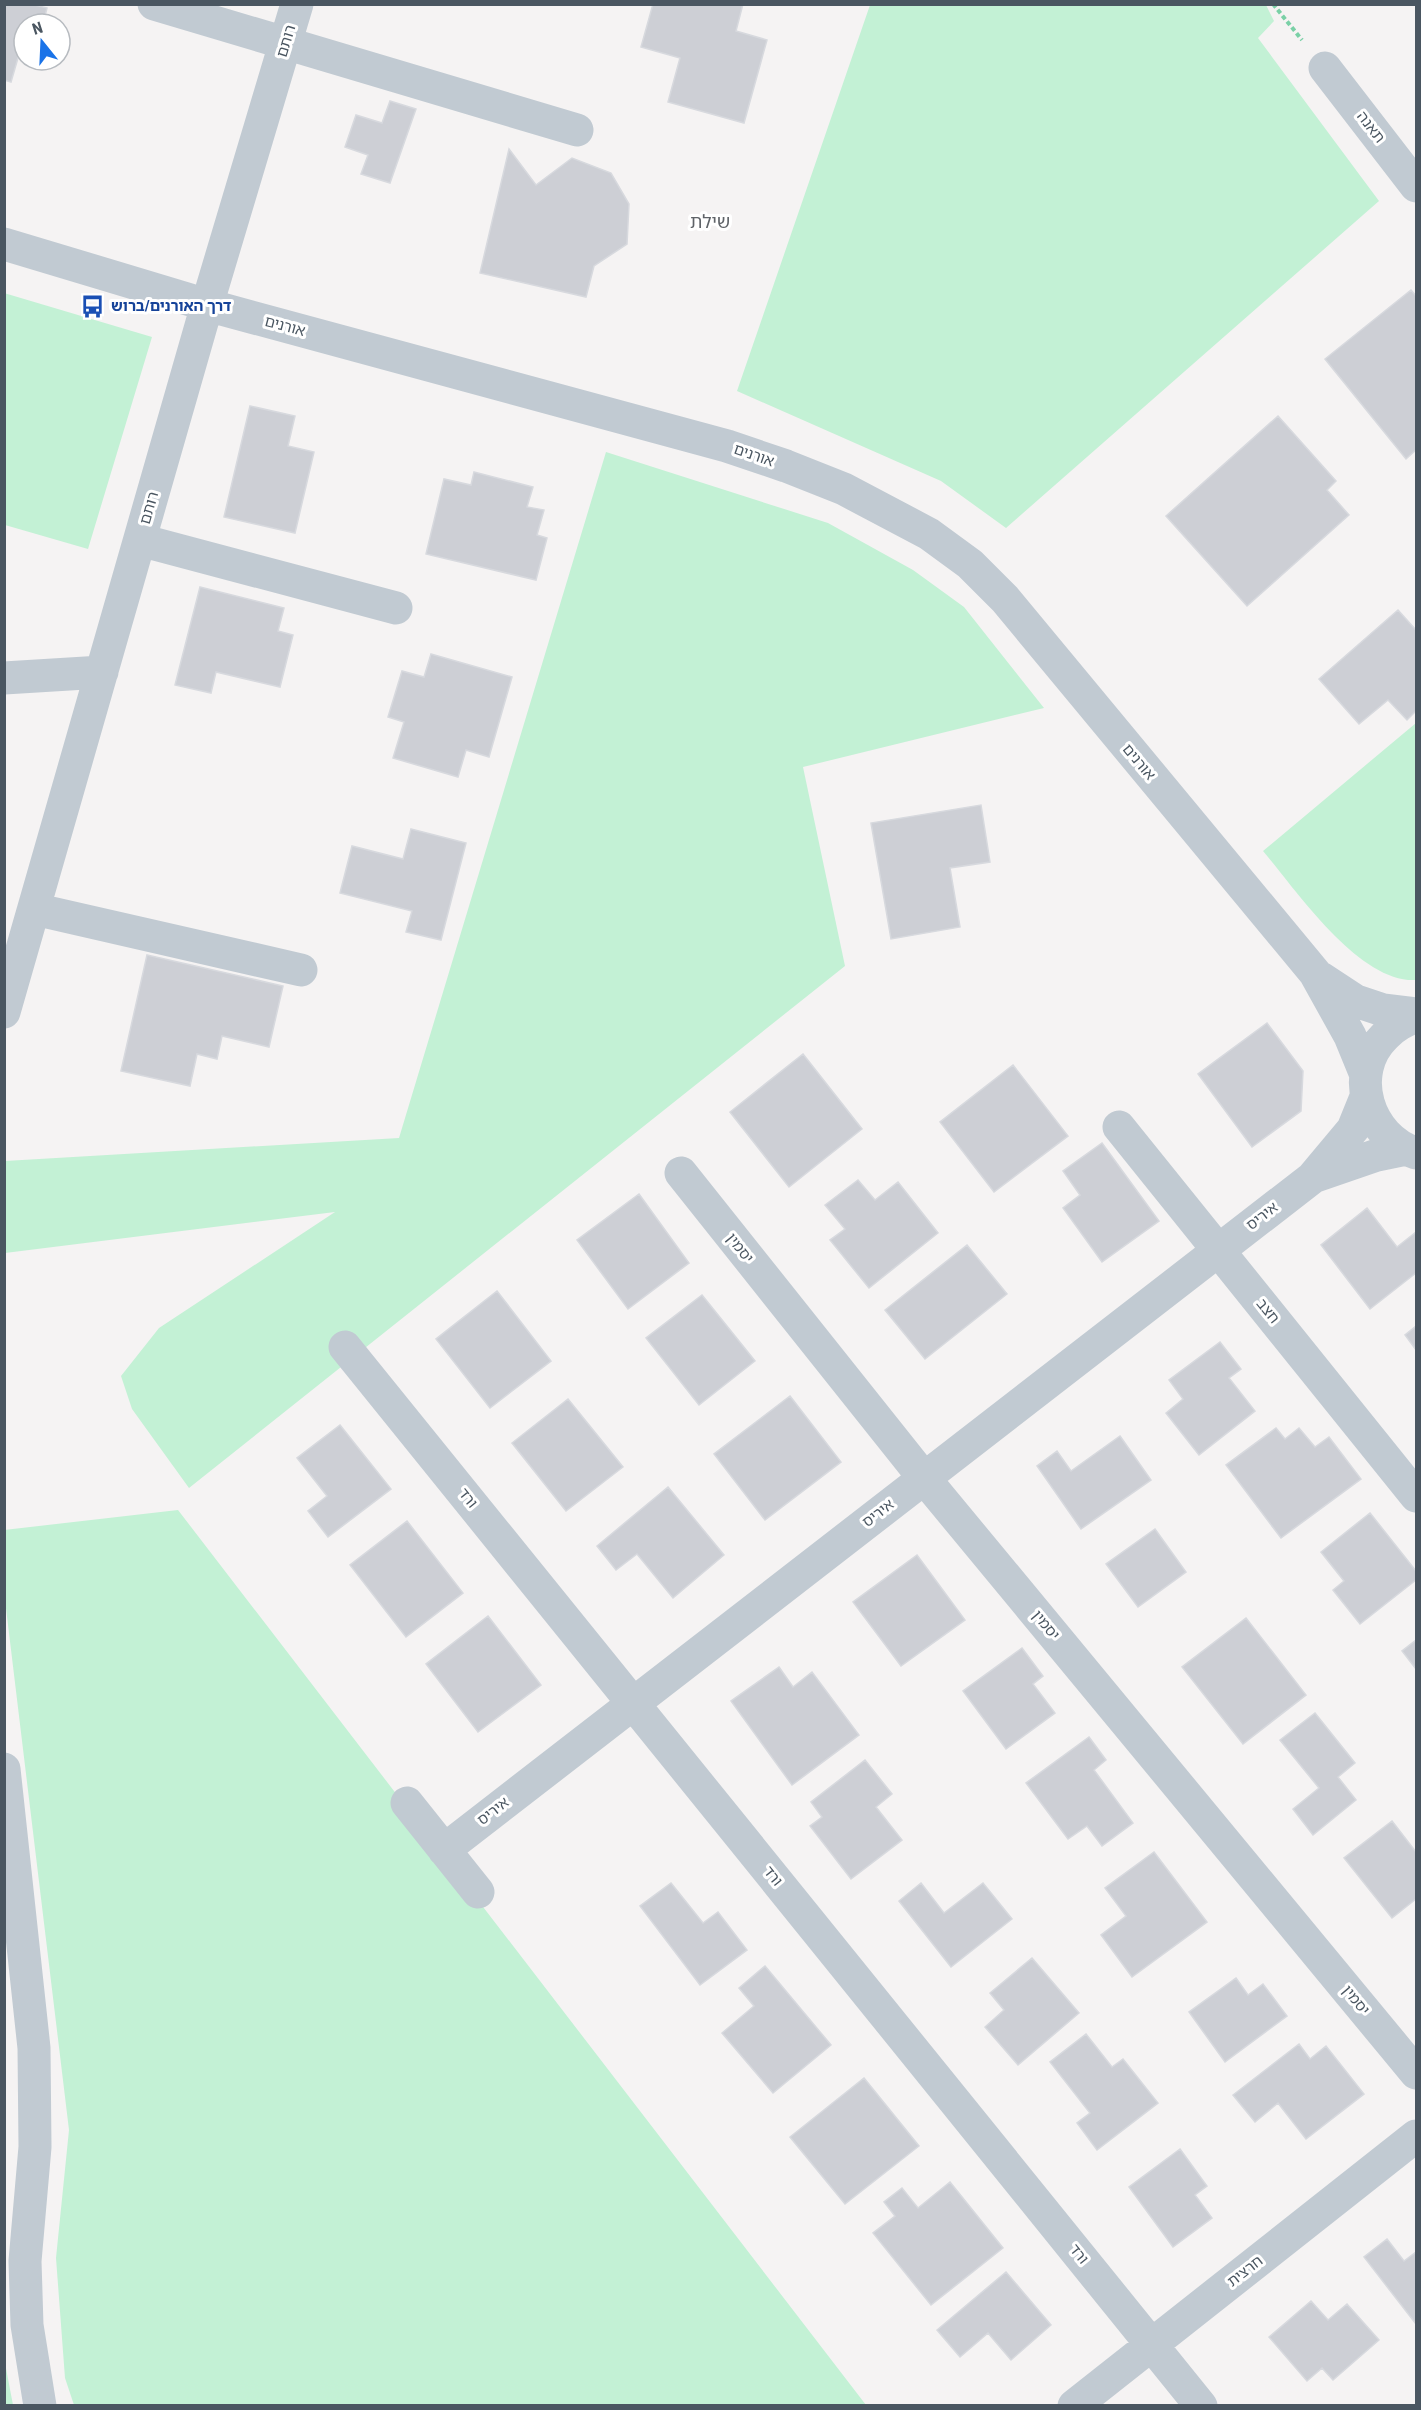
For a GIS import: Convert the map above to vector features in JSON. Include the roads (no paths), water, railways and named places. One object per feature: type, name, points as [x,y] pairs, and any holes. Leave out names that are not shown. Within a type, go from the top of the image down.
[{"type":"street","points":[[154,4],[577,130]]},
{"type":"street","name":"רותם","points":[[4,1012],[207,305],[297,4]]},
{"type":"street","name":"תאנה","points":[[1326,68],[1416,186]]},
{"type":"street","name":"אורנים","points":[[4,244],[207,305],[727,446],[844,489],[929,534],[970,564],[1005,599],[1315,973],[1350,1036],[1373,1117],[1385,1135],[1411,1151]]},
{"type":"street","points":[[140,540],[396,608]]},
{"type":"street","points":[[4,678],[102,672]]},
{"type":"street","points":[[34,909],[301,970]]},
{"type":"street","name":"אורנים","points":[[1315,973],[1356,1001],[1383,1010],[1416,1015]]},
{"type":"street","name":"איריס","points":[[444,1850],[1312,1178],[1353,1129],[1366,1086],[1372,1055],[1384,1036],[1416,1015]]},
{"type":"street","name":"חצב","points":[[1119,1127],[1416,1496]]},
{"type":"street","name":"איריס","points":[[1312,1178],[1377,1155],[1411,1151]]},
{"type":"street","name":"יסמין","points":[[681,1173],[924,1478],[1416,2073]]},
{"type":"street","name":"ורד","points":[[345,1347],[1201,2406]]},
{"type":"street","points":[[4,1769],[34,2048],[36,2147],[26,2271],[27,2325],[40,2406]]},
{"type":"street","points":[[407,1803],[478,1892]]},
{"type":"street","name":"חרצית","points":[[1074,2406],[1416,2136]]},
{"type":"place","name":"דרך האורנים/ברוש","points":[[93,306]]},
{"type":"district","name":"שילת","points":[[710,222]]}]
